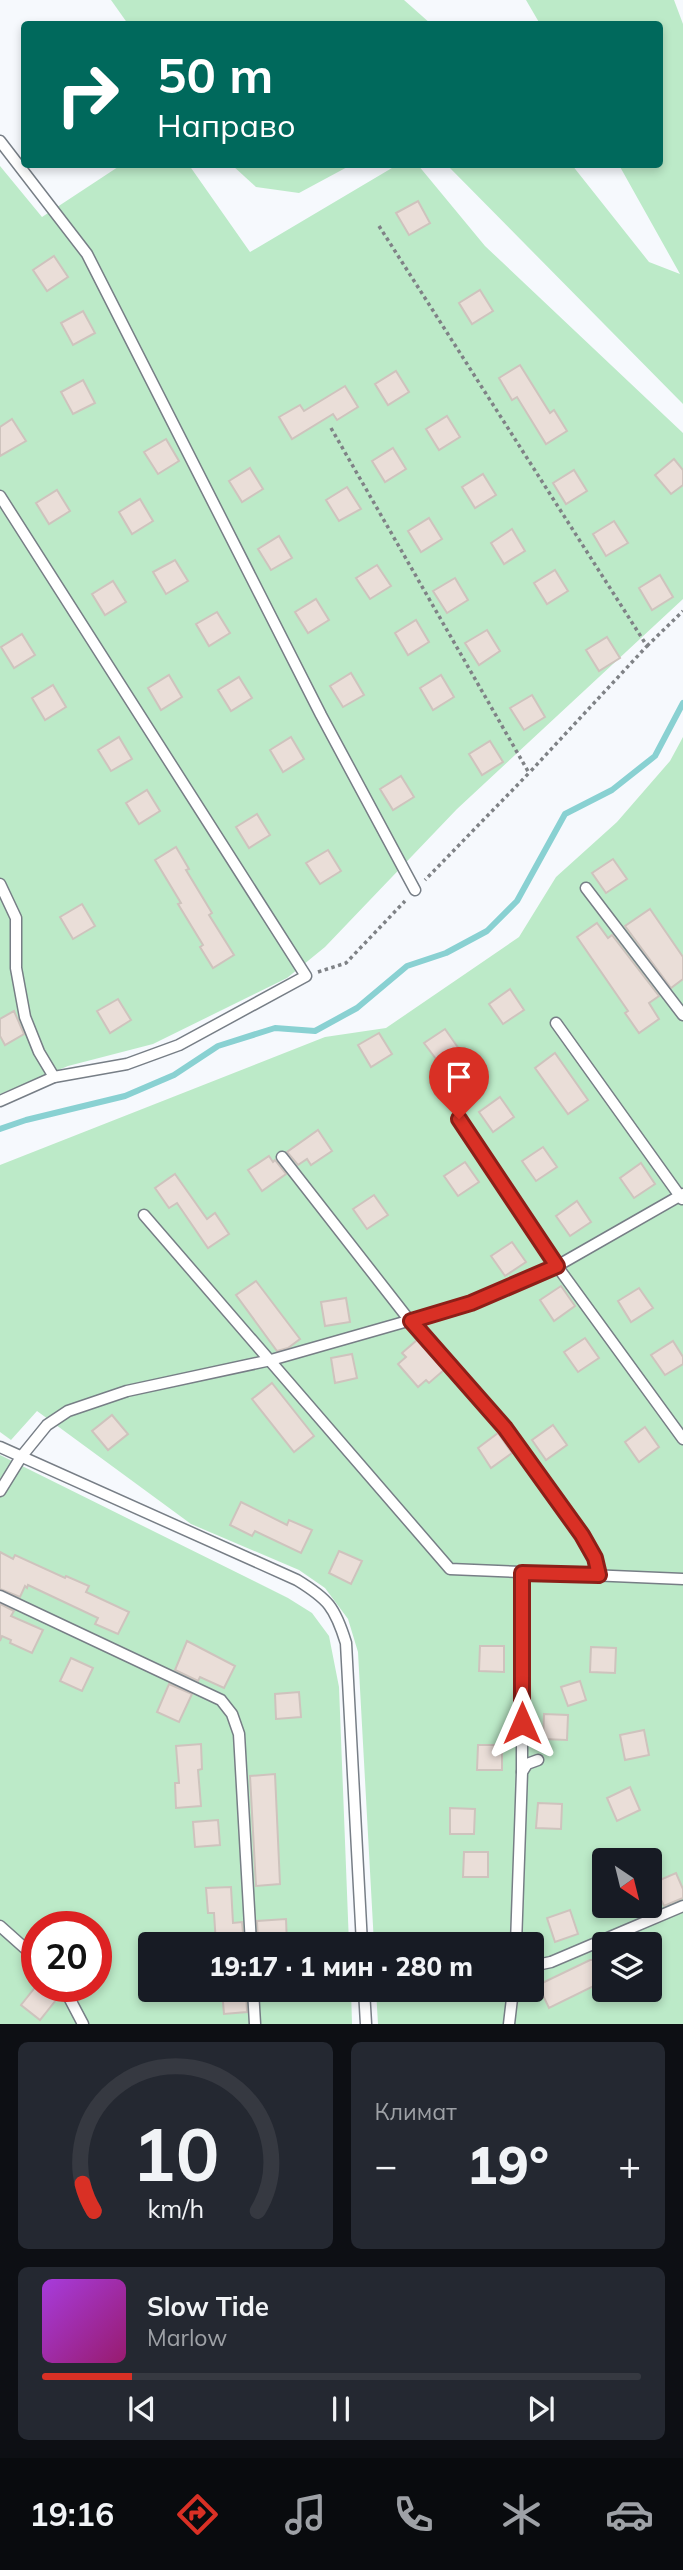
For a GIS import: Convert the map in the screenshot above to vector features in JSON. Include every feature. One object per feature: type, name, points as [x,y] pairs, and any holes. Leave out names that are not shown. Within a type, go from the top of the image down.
[{"type":"lane","points":[[0,141],[87,254],[321,715],[415,890]]},
{"type":"lane","points":[[0,496],[306,976],[179,1045],[127,1064],[54,1077],[0,1101]]},
{"type":"lane","points":[[0,884],[16,918],[16,968],[25,1017],[39,1052],[54,1077]]},
{"type":"lane","points":[[586,888],[683,1016]]},
{"type":"lane","points":[[0,1491],[21,1457],[47,1425],[68,1411],[127,1391],[271,1360],[471,1303],[557,1266],[682,1197],[556,1023]]},
{"type":"lane","points":[[459,1119],[557,1266],[683,1439]]},
{"type":"lane","points":[[282,1157],[411,1321],[505,1428],[582,1535],[595,1558],[599,1575]]},
{"type":"lane","points":[[144,1215],[450,1569],[683,1579]]},
{"type":"lane","points":[[0,1447],[297,1580],[321,1594],[337,1615],[345,1643],[361,1932]]},
{"type":"lane","points":[[516,1932],[522,1772],[522,1573]]},
{"type":"lane","points":[[0,1596],[221,1700],[232,1714],[239,1734],[250,1932]]},
{"type":"lane","points":[[522,1772],[527,1764],[538,1760]]},
{"type":"lane","points":[[544,1963],[683,1906]]},
{"type":"lane","points":[[0,1926],[21,1945]]},
{"type":"lane","points":[[72,2002],[83,2024]]},
{"type":"lane","points":[[254,2002],[255,2024]]},
{"type":"lane","points":[[365,2002],[366,2024]]},
{"type":"lane","points":[[509,2024],[512,2002]]},
{"type":"path","points":[[379,226],[647,646]]},
{"type":"path","points":[[331,428],[528,772]]},
{"type":"path","points":[[306,976],[346,962],[683,611]]},
{"type":"green space","points":[[111,0],[404,0],[428,21],[126,21]]},
{"type":"green space","points":[[526,0],[674,0],[683,24],[683,404],[450,168],[574,168],[649,262],[680,274],[621,168],[663,168],[663,21],[538,21]]},
{"type":"green space","points":[[0,166],[42,217],[116,168],[191,168],[250,252],[392,168],[420,168],[485,246],[683,433],[683,599],[457,809],[325,947],[287,978],[153,1044],[68,1066],[0,1094]]},
{"type":"green space","points":[[235,168],[345,168],[299,193],[256,187]]},
{"type":"green space","points":[[683,737],[683,2024],[378,2024],[377,2002],[544,2002],[544,1932],[373,1932],[358,1652],[348,1619],[325,1588],[299,1570],[191,1524],[37,1411],[11,1440],[0,1432],[0,1165],[325,1037],[386,1028],[519,937],[556,877],[617,822],[670,761]]},
{"type":"green space","points":[[0,1455],[288,1598],[312,1613],[329,1636],[339,1687],[349,1932],[138,1932],[138,2002],[351,2002],[352,2024],[0,2024]]},
{"type":"building","points":[[418,201],[430,223],[409,235],[396,213]]},
{"type":"building","points":[[54,256],[68,277],[47,291],[33,270]]},
{"type":"building","points":[[480,290],[493,311],[472,324],[459,303]]},
{"type":"building","points":[[83,311],[95,333],[73,345],[61,323]]},
{"type":"building","points":[[520,365],[550,413],[554,410],[567,431],[546,444],[517,397],[512,400],[499,378]]},
{"type":"building","points":[[396,371],[409,392],[388,405],[375,384]]},
{"type":"building","points":[[83,380],[95,403],[73,414],[61,392]]},
{"type":"building","points":[[345,386],[358,407],[337,420],[333,414],[292,439],[279,417],[300,405],[304,411]]},
{"type":"building","points":[[447,416],[460,437],[439,450],[426,429]]},
{"type":"building","points":[[12,419],[26,441],[0,456],[0,427]]},
{"type":"building","points":[[166,439],[179,461],[158,474],[144,452]]},
{"type":"building","points":[[393,448],[406,469],[385,482],[372,461]]},
{"type":"building","points":[[674,459],[683,470],[683,485],[671,494],[655,475]]},
{"type":"building","points":[[250,468],[263,489],[242,502],[229,481]]},
{"type":"building","points":[[574,470],[587,491],[566,504],[553,483]]},
{"type":"building","points":[[483,474],[496,495],[475,508],[462,487]]},
{"type":"building","points":[[347,487],[361,509],[339,521],[326,500]]},
{"type":"building","points":[[57,490],[70,511],[49,524],[36,503]]},
{"type":"building","points":[[140,499],[153,521],[132,534],[119,512]]},
{"type":"building","points":[[429,518],[442,539],[421,552],[408,531]]},
{"type":"building","points":[[614,521],[628,543],[606,556],[593,534]]},
{"type":"building","points":[[512,529],[525,551],[504,564],[491,543]]},
{"type":"building","points":[[279,536],[292,558],[271,570],[258,549]]},
{"type":"building","points":[[175,560],[188,581],[166,594],[153,572]]},
{"type":"building","points":[[377,565],[391,586],[370,599],[356,578]]},
{"type":"building","points":[[555,570],[568,591],[547,604],[534,583]]},
{"type":"building","points":[[660,575],[673,597],[652,610],[639,588]]},
{"type":"building","points":[[455,578],[468,600],[447,613],[433,591]]},
{"type":"building","points":[[113,581],[126,602],[105,615],[92,594]]},
{"type":"building","points":[[316,599],[329,620],[308,633],[295,612]]},
{"type":"building","points":[[217,612],[230,633],[209,646],[196,624]]},
{"type":"building","points":[[416,620],[429,642],[408,655],[395,633]]},
{"type":"building","points":[[487,630],[500,651],[479,665],[465,643]]},
{"type":"building","points":[[22,634],[35,655],[14,668],[1,647]]},
{"type":"building","points":[[607,637],[620,658],[599,671],[586,650]]},
{"type":"building","points":[[351,673],[364,695],[343,707],[330,686]]},
{"type":"building","points":[[169,675],[182,697],[161,710],[148,688]]},
{"type":"building","points":[[441,675],[454,697],[433,710],[420,688]]},
{"type":"building","points":[[239,677],[252,698],[231,711],[218,690]]},
{"type":"building","points":[[53,685],[66,707],[45,720],[32,698]]},
{"type":"building","points":[[532,695],[545,717],[524,730],[510,708]]},
{"type":"building","points":[[119,737],[132,759],[111,771],[98,750]]},
{"type":"building","points":[[291,737],[304,759],[283,772],[270,750]]},
{"type":"building","points":[[490,741],[503,762],[482,775],[469,754]]},
{"type":"building","points":[[401,776],[414,797],[393,810],[380,789]]},
{"type":"building","points":[[147,790],[160,811],[139,824],[126,803]]},
{"type":"building","points":[[257,814],[270,835],[249,848],[236,827]]},
{"type":"building","points":[[176,847],[189,869],[186,870],[212,913],[209,915],[234,955],[213,968],[200,947],[203,945],[178,904],[181,903],[155,860]]},
{"type":"building","points":[[328,850],[341,871],[320,884],[306,863]]},
{"type":"building","points":[[613,859],[627,879],[606,893],[592,873]]},
{"type":"building","points":[[82,904],[95,926],[73,939],[60,917]]},
{"type":"building","points":[[650,909],[683,957],[683,979],[671,988],[625,926]]},
{"type":"building","points":[[597,923],[608,938],[612,935],[659,996],[649,1003],[659,1019],[639,1033],[625,1013],[628,1011],[577,937]]},
{"type":"building","points":[[510,989],[524,1010],[503,1024],[489,1004]]},
{"type":"building","points":[[118,999],[131,1020],[110,1033],[97,1011]]},
{"type":"building","points":[[14,1011],[24,1034],[5,1045],[0,1036],[0,1019]]},
{"type":"building","points":[[445,1029],[459,1049],[439,1063],[424,1043]]},
{"type":"building","points":[[379,1033],[392,1054],[371,1067],[358,1045]]},
{"type":"building","points":[[555,1053],[588,1100],[568,1114],[535,1068]]},
{"type":"building","points":[[500,1097],[514,1117],[493,1132],[479,1112]]},
{"type":"building","points":[[318,1130],[332,1151],[311,1165],[307,1159],[298,1165],[287,1152]]},
{"type":"building","points":[[543,1147],[557,1167],[536,1181],[522,1161]]},
{"type":"building","points":[[269,1156],[286,1174],[262,1191],[248,1170]]},
{"type":"building","points":[[465,1162],[479,1182],[458,1196],[444,1176]]},
{"type":"building","points":[[641,1163],[655,1184],[634,1198],[620,1178]]},
{"type":"building","points":[[175,1174],[207,1219],[215,1213],[229,1234],[208,1248],[177,1203],[169,1208],[155,1188]]},
{"type":"building","points":[[374,1195],[388,1215],[367,1229],[353,1209]]},
{"type":"building","points":[[577,1201],[591,1222],[570,1236],[556,1216]]},
{"type":"building","points":[[512,1242],[526,1262],[505,1276],[491,1256]]},
{"type":"building","points":[[256,1281],[300,1339],[288,1348],[277,1351],[236,1295]]},
{"type":"building","points":[[561,1286],[575,1306],[554,1321],[540,1300]]},
{"type":"building","points":[[639,1288],[653,1308],[631,1322],[618,1301]]},
{"type":"building","points":[[346,1298],[350,1322],[325,1326],[321,1302]]},
{"type":"building","points":[[585,1338],[599,1358],[578,1372],[564,1352]]},
{"type":"building","points":[[417,1340],[444,1370],[429,1383],[426,1380],[418,1387],[398,1364],[406,1357],[402,1353]]},
{"type":"building","points":[[673,1341],[683,1357],[683,1364],[665,1375],[651,1355]]},
{"type":"building","points":[[352,1354],[357,1378],[335,1383],[331,1358]]},
{"type":"building","points":[[272,1383],[314,1436],[294,1452],[252,1399]]},
{"type":"building","points":[[112,1415],[128,1434],[108,1450],[92,1431]]},
{"type":"building","points":[[553,1425],[567,1445],[546,1460],[532,1440]]},
{"type":"building","points":[[645,1427],[659,1447],[639,1462],[625,1442]]},
{"type":"building","points":[[498,1433],[512,1453],[491,1468],[478,1448]]},
{"type":"building","points":[[241,1502],[287,1525],[289,1520],[312,1530],[301,1553],[255,1531],[252,1536],[230,1525]]},
{"type":"building","points":[[339,1551],[362,1561],[351,1584],[329,1573]]},
{"type":"building","points":[[0,1552],[13,1559],[15,1555],[89,1586],[86,1592],[129,1612],[118,1634],[95,1624],[98,1618],[28,1585],[20,1597],[0,1589]]},
{"type":"building","points":[[0,1604],[14,1611],[11,1616],[43,1630],[32,1653],[10,1643],[11,1640],[2,1636],[0,1641]]},
{"type":"building","points":[[187,1641],[235,1666],[224,1688],[200,1677],[198,1681],[175,1670]]},
{"type":"building","points":[[480,1646],[504,1646],[504,1672],[479,1671]]},
{"type":"building","points":[[591,1647],[616,1648],[615,1673],[590,1672]]},
{"type":"building","points":[[71,1658],[93,1668],[82,1691],[60,1681]]},
{"type":"building","points":[[580,1681],[586,1700],[568,1706],[561,1687]]},
{"type":"building","points":[[169,1684],[192,1694],[179,1722],[157,1712]]},
{"type":"building","points":[[299,1692],[301,1717],[276,1719],[275,1694]]},
{"type":"building","points":[[544,1714],[568,1715],[567,1740],[543,1739]]},
{"type":"building","points":[[644,1730],[649,1755],[625,1760],[620,1735]]},
{"type":"building","points":[[201,1744],[202,1769],[198,1770],[201,1806],[176,1808],[175,1783],[179,1783],[176,1746]]},
{"type":"building","points":[[478,1745],[502,1745],[502,1770],[477,1770]]},
{"type":"building","points":[[275,1774],[280,1884],[256,1886],[250,1776]]},
{"type":"building","points":[[630,1787],[640,1810],[617,1821],[607,1798]]},
{"type":"building","points":[[538,1803],[562,1804],[561,1829],[536,1828]]},
{"type":"building","points":[[450,1808],[475,1809],[474,1834],[450,1834]]},
{"type":"building","points":[[218,1820],[220,1845],[195,1847],[193,1822]]},
{"type":"building","points":[[464,1852],[488,1852],[488,1877],[463,1877]]},
{"type":"building","points":[[676,1873],[683,1889],[683,1898],[664,1906],[662,1879]]},
{"type":"building","points":[[231,1887],[233,1923],[242,1922],[243,1932],[215,1932],[214,1913],[208,1913],[206,1888]]},
{"type":"building","points":[[570,1910],[578,1934],[555,1942],[547,1918]]},
{"type":"building","points":[[286,1919],[287,1932],[257,1932],[257,1921]]},
{"type":"building","points":[[592,1960],[592,1987],[549,2008],[544,1998],[544,1982]]},
{"type":"building","points":[[23,2002],[54,2002],[40,2020],[21,2005]]},
{"type":"building","points":[[223,2002],[247,2002],[247,2012],[224,2014]]},
{"type":"waterway","points":[[0,1129],[125,1096],[174,1075],[218,1046],[275,1028],[315,1031],[357,1008],[407,966],[446,953],[487,931],[517,901],[565,814],[612,790],[655,756],[683,703]]},
{"type":"route","points":[[459,1119],[557,1266],[471,1303],[411,1321],[505,1428],[582,1535],[595,1558],[599,1575],[522,1573],[522,1723]]}]
